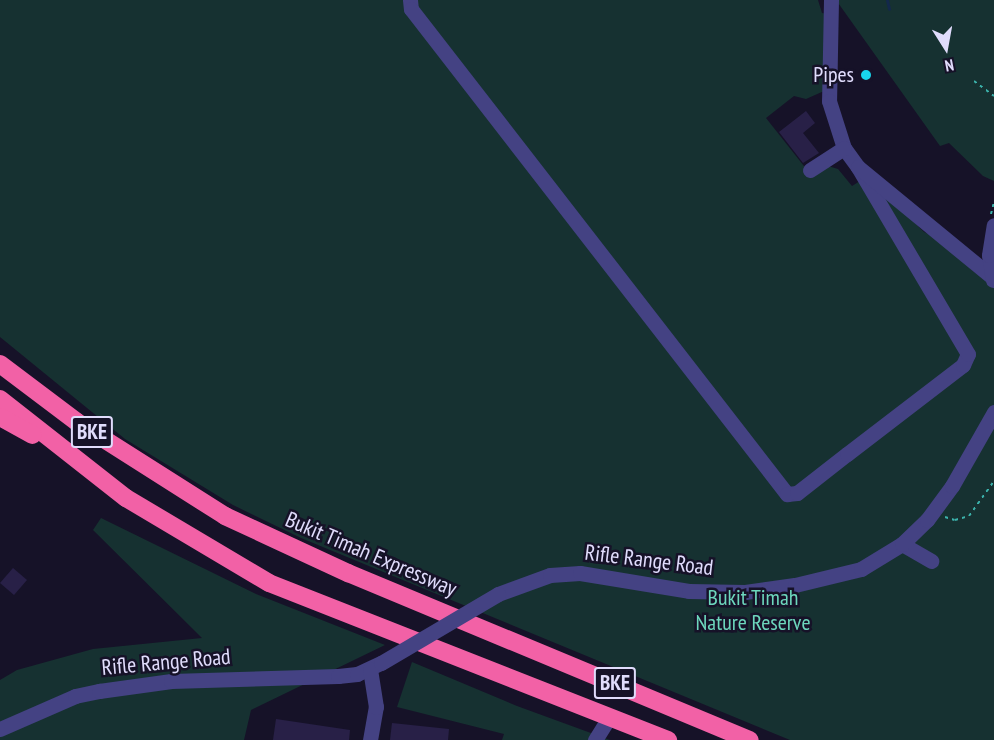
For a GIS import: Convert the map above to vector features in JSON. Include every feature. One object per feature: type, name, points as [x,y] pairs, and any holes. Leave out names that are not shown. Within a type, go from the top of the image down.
[{"type":"highway","name":"Bukit Timah Expressway","points":[[0,364],[77,422],[225,516],[348,573],[750,740]]},
{"type":"highway","name":"BKE","points":[[0,399],[48,440],[126,498],[269,583],[668,740]]},
{"type":"highway","points":[[0,417],[21,431],[48,440]]},
{"type":"street","points":[[410,0],[411,9],[787,494],[797,493],[963,364],[968,354],[858,167],[844,148],[829,101],[833,7]]},
{"type":"street","points":[[810,170],[844,148]]},
{"type":"street","points":[[858,167],[993,279]]},
{"type":"street","points":[[993,279],[988,255],[994,225]]},
{"type":"street","name":"Rifle Range Road","points":[[0,729],[75,696],[99,691],[193,680],[338,676],[375,666],[498,594],[550,576],[580,573],[689,591],[745,592],[807,583],[861,569],[902,544],[934,511],[994,412]]},
{"type":"street","points":[[902,544],[931,561]]},
{"type":"street","points":[[370,740],[376,707],[375,666]]},
{"type":"street","points":[[595,740],[610,716]]},
{"type":"path","points":[[974,81],[994,96]]},
{"type":"path","points":[[934,511],[955,520],[969,516],[994,481]]},
{"type":"green space","name":"Bukit Timah Nature Reserve","points":[[0,0],[818,0],[822,13],[829,14],[824,91],[806,99],[794,96],[766,118],[811,175],[828,166],[838,169],[852,186],[860,181],[879,188],[924,232],[939,239],[973,271],[985,279],[994,277],[994,740],[790,740],[301,538],[233,505],[125,439],[0,337]]},
{"type":"green space","points":[[836,0],[994,0],[994,181],[983,176],[949,143],[940,146]]},
{"type":"green space","points":[[101,518],[256,594],[385,645],[251,710],[244,740],[0,740],[0,680],[17,670],[93,649],[202,638],[93,530]]},
{"type":"green space","points":[[412,662],[517,706],[610,740],[502,740],[504,734],[397,707]]},
{"type":"building","points":[[806,111],[815,123],[803,133],[819,153],[803,163],[779,132]]},
{"type":"building","points":[[13,568],[27,580],[14,595],[0,583]]},
{"type":"building","points":[[276,719],[350,730],[349,740],[273,740]]},
{"type":"building","points":[[392,723],[449,729],[448,740],[390,740]]},
{"type":"waterway","points":[[887,0],[889,9]]},
{"type":"place","name":"Pipes","points":[[866,75]]}]
